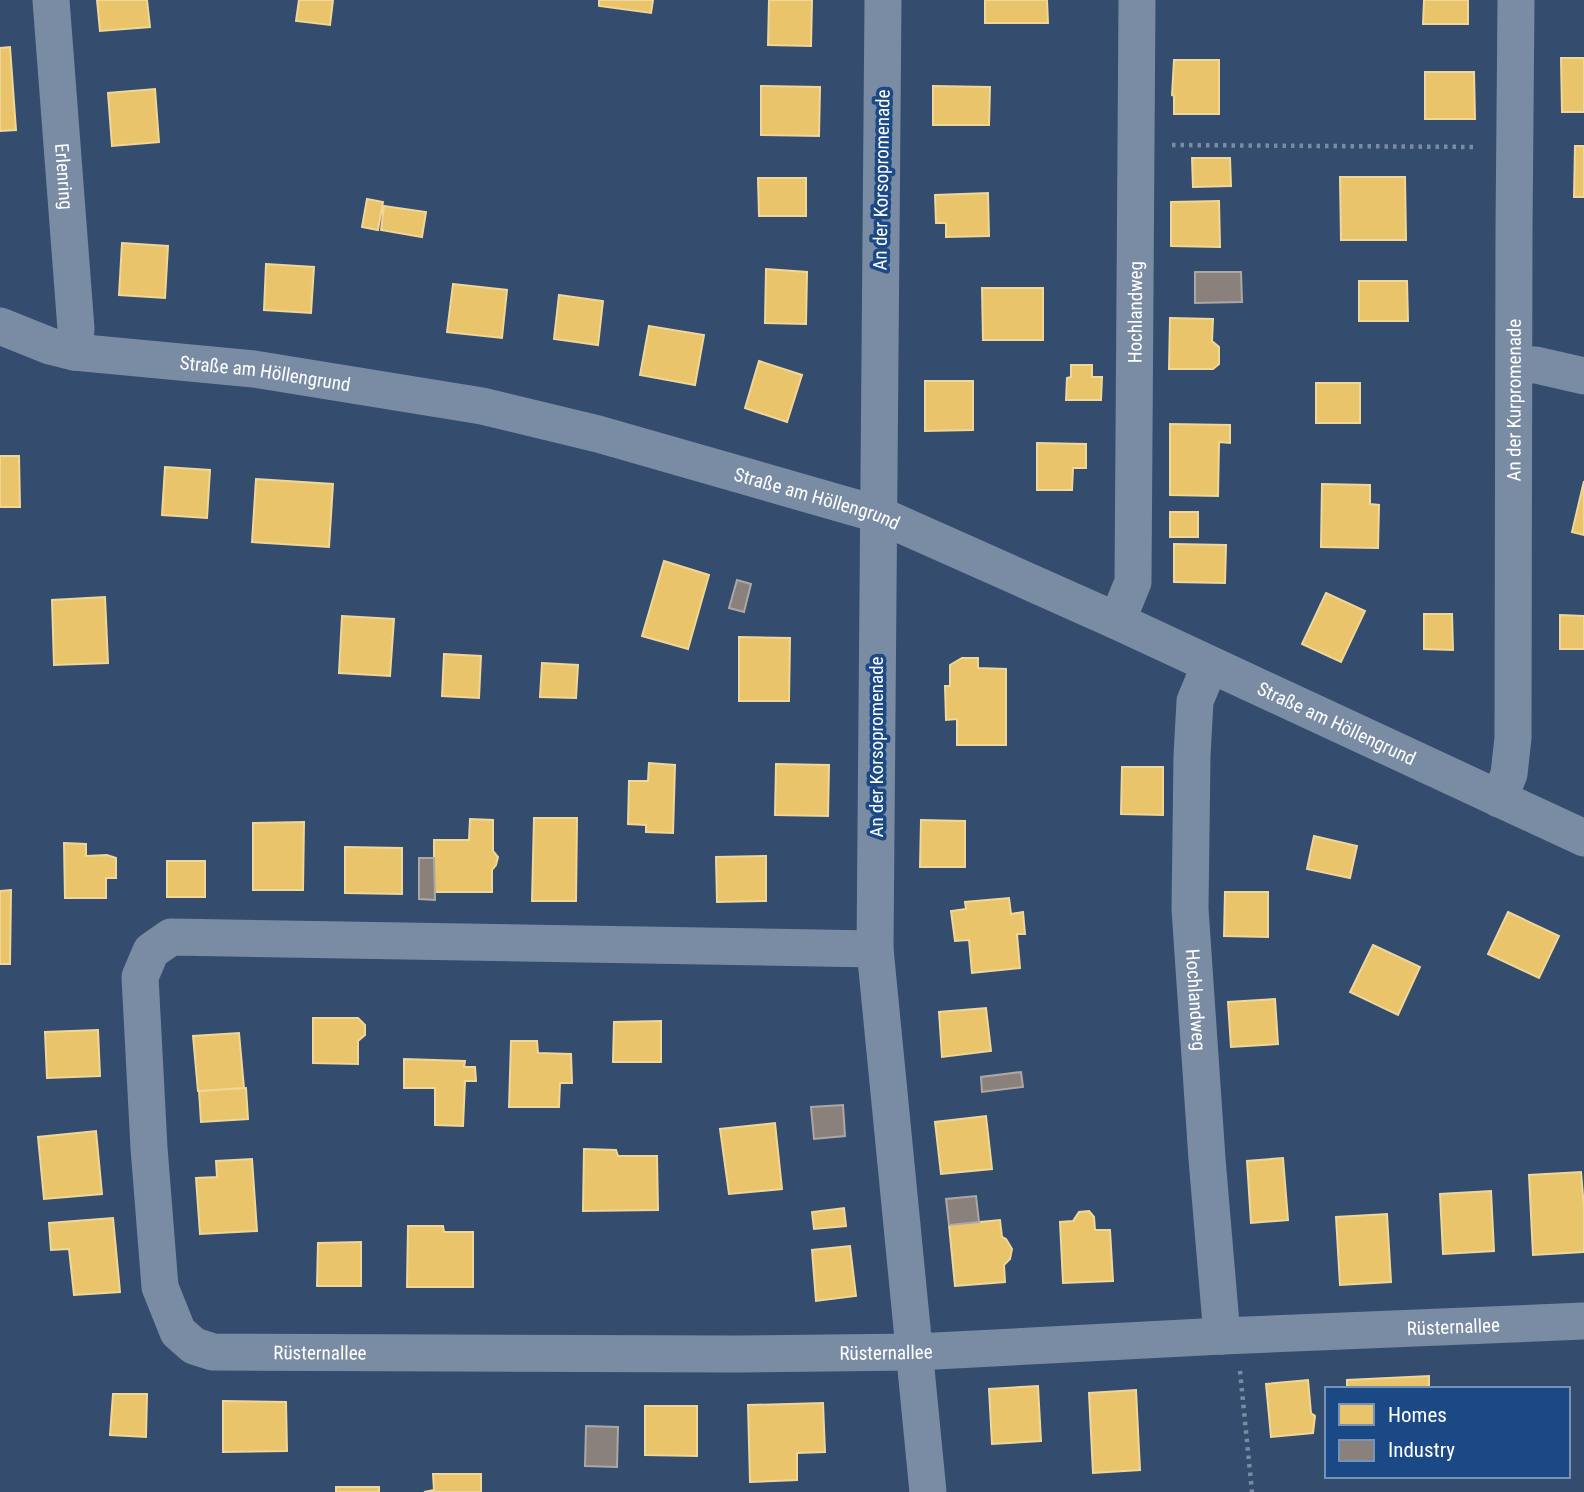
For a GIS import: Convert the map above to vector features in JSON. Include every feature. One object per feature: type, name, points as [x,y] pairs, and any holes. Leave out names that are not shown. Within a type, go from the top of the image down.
[{"type":"street","name":"Erlenring","points":[[51,0],[76,330],[74,352]]},
{"type":"street","name":"An der Korsopromenade","points":[[883,0],[875,949],[928,1492]]},
{"type":"street","name":"Hochlandweg","points":[[1117,621],[1133,582],[1137,0]]},
{"type":"street","name":"An der Kurpromenade","points":[[1499,799],[1509,774],[1513,738],[1517,0]]},
{"type":"street","name":"Straße am Höllengrund","points":[[0,326],[50,346],[74,352],[254,369],[482,406],[598,434],[877,514],[1117,621],[1584,838]]},
{"type":"street","points":[[1515,365],[1535,365],[1584,376]]},
{"type":"street","name":"Hochlandweg","points":[[1210,665],[1195,701],[1190,909],[1193,980],[1230,1335]]},
{"type":"street","name":"Rüsternallee","points":[[875,949],[172,937],[151,951],[140,976],[160,1287],[178,1332],[194,1346],[213,1352],[737,1354],[916,1352],[1230,1335],[1584,1321]]},
{"type":"path","points":[[1136,145],[1515,148]]},
{"type":"path","points":[[1230,1335],[1252,1492]]},
{"type":"building: Homes","points":[[97,0],[147,0],[150,27],[100,31]]},
{"type":"building: Homes","points":[[299,0],[333,0],[330,25],[296,21]]},
{"type":"building: Homes","points":[[599,0],[653,0],[651,13],[599,6]]},
{"type":"building: Homes","points":[[769,0],[812,0],[811,46],[768,45]]},
{"type":"building: Homes","points":[[985,0],[1047,0],[1048,23],[985,23]]},
{"type":"building: Homes","points":[[1424,0],[1468,0],[1468,24],[1423,24]]},
{"type":"building: Homes","points":[[10,47],[16,130],[0,131],[0,48]]},
{"type":"building: Homes","points":[[1561,58],[1584,58],[1584,112],[1562,112]]},
{"type":"building: Homes","points":[[1174,60],[1219,60],[1219,114],[1174,114]]},
{"type":"building: Homes","points":[[1425,72],[1474,72],[1475,119],[1425,119]]},
{"type":"building: Homes","points":[[761,86],[820,87],[819,136],[761,135]]},
{"type":"building: Homes","points":[[933,86],[990,87],[989,125],[933,125]]},
{"type":"building: Homes","points":[[155,89],[159,142],[112,146],[108,93]]},
{"type":"building: Homes","points":[[1575,146],[1584,146],[1584,197],[1574,197]]},
{"type":"building: Homes","points":[[1192,158],[1230,158],[1231,186],[1193,187]]},
{"type":"building: Homes","points":[[1340,177],[1405,177],[1406,240],[1341,240]]},
{"type":"building: Homes","points":[[758,178],[806,178],[806,216],[759,216]]},
{"type":"building: Homes","points":[[988,193],[989,236],[946,237],[946,223],[936,223],[935,195]]},
{"type":"building: Homes","points":[[367,199],[383,202],[378,230],[362,227]]},
{"type":"building: Homes","points":[[1219,201],[1220,247],[1171,246],[1171,202]]},
{"type":"building: Homes","points":[[384,206],[426,212],[422,237],[381,230]]},
{"type":"building: Homes","points":[[122,243],[168,246],[165,298],[119,295]]},
{"type":"building: Homes","points":[[266,264],[314,267],[311,313],[264,310]]},
{"type":"building: Homes","points":[[766,269],[807,272],[806,324],[765,323]]},
{"type":"building: Homes","points":[[1359,281],[1407,281],[1408,321],[1359,321]]},
{"type":"building: Homes","points":[[453,284],[507,290],[502,338],[447,332]]},
{"type":"building: Homes","points":[[982,288],[1043,288],[1043,340],[983,340]]},
{"type":"building: Homes","points":[[559,295],[603,301],[598,345],[554,339]]},
{"type":"building: Homes","points":[[1170,318],[1213,319],[1212,341],[1219,347],[1219,364],[1213,369],[1169,369]]},
{"type":"building: Homes","points":[[649,326],[704,335],[695,385],[640,375]]},
{"type":"building: Homes","points":[[759,361],[802,375],[787,422],[745,408]]},
{"type":"building: Homes","points":[[1071,365],[1092,365],[1092,377],[1102,377],[1101,400],[1066,400],[1067,378],[1071,377]]},
{"type":"building: Homes","points":[[925,381],[973,381],[973,430],[925,431]]},
{"type":"building: Homes","points":[[1316,383],[1360,383],[1360,423],[1316,423]]},
{"type":"building: Homes","points":[[1170,424],[1230,425],[1230,443],[1219,442],[1218,496],[1170,495]]},
{"type":"building: Homes","points":[[1037,443],[1086,444],[1086,468],[1073,468],[1072,490],[1037,490]]},
{"type":"building: Homes","points":[[0,456],[19,456],[20,507],[0,507]]},
{"type":"building: Homes","points":[[165,467],[210,470],[207,518],[162,515]]},
{"type":"building: Homes","points":[[256,479],[333,484],[329,547],[252,542]]},
{"type":"building: Homes","points":[[1584,481],[1584,535],[1572,532]]},
{"type":"building: Homes","points":[[1322,484],[1370,485],[1370,504],[1379,505],[1378,548],[1321,547]]},
{"type":"building: Homes","points":[[1170,512],[1198,512],[1198,537],[1170,537]]},
{"type":"building: Homes","points":[[1174,544],[1226,545],[1225,583],[1174,582]]},
{"type":"building: Homes","points":[[664,561],[709,575],[688,649],[642,636]]},
{"type":"building: Homes","points":[[1326,593],[1365,611],[1341,662],[1302,644]]},
{"type":"building: Homes","points":[[105,597],[108,663],[54,665],[52,600]]},
{"type":"building: Homes","points":[[1424,614],[1452,614],[1453,650],[1424,649]]},
{"type":"building: Homes","points":[[1560,615],[1584,616],[1584,649],[1560,649]]},
{"type":"building: Homes","points":[[342,616],[394,619],[390,676],[339,673]]},
{"type":"building: Homes","points":[[739,637],[790,638],[789,701],[739,701]]},
{"type":"building: Homes","points":[[444,654],[481,656],[479,698],[442,696]]},
{"type":"building: Homes","points":[[962,658],[978,658],[978,668],[1006,669],[1006,745],[957,745],[957,719],[946,720],[945,686],[950,686],[950,665]]},
{"type":"building: Homes","points":[[542,663],[578,665],[576,698],[540,697]]},
{"type":"building: Homes","points":[[649,763],[675,765],[673,833],[646,832],[646,825],[628,824],[629,781],[648,781]]},
{"type":"building: Homes","points":[[776,764],[829,765],[828,816],[775,815]]},
{"type":"building: Homes","points":[[1122,767],[1163,767],[1163,815],[1121,814]]},
{"type":"building: Homes","points":[[534,818],[577,818],[576,901],[532,901]]},
{"type":"building: Homes","points":[[470,819],[493,820],[493,851],[498,857],[492,870],[492,892],[434,892],[434,840],[469,840]]},
{"type":"building: Homes","points":[[921,820],[965,821],[965,867],[920,867]]},
{"type":"building: Homes","points":[[304,822],[303,890],[253,890],[253,823]]},
{"type":"building: Homes","points":[[1314,836],[1357,846],[1350,878],[1307,869]]},
{"type":"building: Homes","points":[[64,843],[86,844],[86,856],[107,855],[116,858],[116,878],[106,878],[106,898],[65,898]]},
{"type":"building: Homes","points":[[345,847],[402,848],[402,894],[345,893]]},
{"type":"building: Homes","points":[[766,856],[766,901],[717,902],[716,857]]},
{"type":"building: Homes","points":[[167,861],[205,861],[205,897],[167,897]]},
{"type":"building: Homes","points":[[11,890],[10,964],[0,964],[0,891]]},
{"type":"building: Homes","points":[[1225,892],[1268,892],[1268,937],[1224,936]]},
{"type":"building: Homes","points":[[1009,898],[1011,914],[1023,912],[1025,934],[1017,934],[1020,968],[972,973],[969,940],[955,941],[951,911],[966,909],[965,902]]},
{"type":"building: Homes","points":[[1508,912],[1559,936],[1539,978],[1488,954]]},
{"type":"building: Homes","points":[[1373,945],[1420,967],[1398,1015],[1350,992]]},
{"type":"building: Homes","points":[[1275,999],[1278,1044],[1231,1047],[1228,1002]]},
{"type":"building: Homes","points":[[986,1008],[991,1051],[942,1057],[939,1012]]},
{"type":"building: Homes","points":[[313,1018],[358,1018],[365,1025],[365,1035],[358,1041],[358,1064],[313,1063]]},
{"type":"building: Homes","points":[[661,1021],[661,1062],[613,1062],[614,1022]]},
{"type":"building: Homes","points":[[98,1030],[100,1076],[47,1078],[45,1032]]},
{"type":"building: Homes","points":[[239,1033],[244,1088],[198,1091],[193,1036]]},
{"type":"building: Homes","points":[[511,1041],[537,1041],[538,1053],[571,1054],[572,1083],[560,1083],[559,1107],[509,1107]]},
{"type":"building: Homes","points":[[404,1059],[465,1061],[464,1067],[475,1067],[476,1081],[465,1081],[463,1126],[435,1125],[435,1088],[404,1088]]},
{"type":"building: Homes","points":[[246,1088],[248,1119],[201,1122],[199,1091]]},
{"type":"building: Homes","points":[[986,1116],[992,1169],[941,1174],[935,1122]]},
{"type":"building: Homes","points":[[775,1123],[782,1189],[729,1194],[720,1129]]},
{"type":"building: Homes","points":[[96,1131],[102,1194],[44,1199],[38,1137]]},
{"type":"building: Homes","points":[[584,1149],[616,1150],[618,1156],[657,1156],[658,1210],[583,1211]]},
{"type":"building: Homes","points":[[1283,1158],[1288,1220],[1251,1223],[1247,1161]]},
{"type":"building: Homes","points":[[252,1159],[257,1231],[200,1234],[196,1178],[217,1177],[216,1161]]},
{"type":"building: Homes","points":[[1581,1172],[1584,1252],[1533,1255],[1529,1175]]},
{"type":"building: Homes","points":[[1491,1191],[1494,1251],[1443,1254],[1440,1194]]},
{"type":"building: Homes","points":[[844,1208],[846,1226],[814,1229],[812,1212]]},
{"type":"building: Homes","points":[[1089,1211],[1094,1217],[1095,1230],[1110,1230],[1113,1281],[1063,1283],[1060,1222],[1073,1221],[1079,1212]]},
{"type":"building: Homes","points":[[1387,1214],[1391,1282],[1340,1285],[1336,1217]]},
{"type":"building: Homes","points":[[113,1218],[120,1292],[74,1295],[69,1249],[51,1250],[49,1223]]},
{"type":"building: Homes","points":[[1000,1220],[1002,1237],[1012,1249],[1010,1259],[1004,1265],[1005,1282],[955,1286],[949,1225]]},
{"type":"building: Homes","points":[[408,1226],[443,1226],[444,1232],[473,1232],[473,1287],[407,1287]]},
{"type":"building: Homes","points":[[361,1242],[361,1286],[317,1286],[318,1243]]},
{"type":"building: Homes","points":[[850,1246],[856,1296],[816,1301],[812,1250]]},
{"type":"building: Homes","points":[[1429,1376],[1429,1387],[1347,1387],[1347,1380]]},
{"type":"building: Homes","points":[[1308,1380],[1311,1413],[1315,1416],[1313,1433],[1271,1437],[1266,1384]]},
{"type":"building: Homes","points":[[1038,1386],[1041,1441],[992,1444],[989,1389]]},
{"type":"building: Homes","points":[[1136,1390],[1140,1470],[1093,1473],[1089,1393]]},
{"type":"building: Homes","points":[[113,1394],[147,1394],[146,1437],[110,1435]]},
{"type":"building: Homes","points":[[223,1401],[286,1402],[287,1451],[223,1452]]},
{"type":"building: Homes","points":[[823,1403],[825,1452],[797,1453],[797,1480],[750,1482],[748,1405]]},
{"type":"building: Homes","points":[[645,1406],[697,1406],[697,1456],[645,1455]]},
{"type":"building: Homes","points":[[433,1474],[481,1474],[481,1492],[424,1492],[434,1490]]},
{"type":"building: Homes","points":[[336,1487],[379,1487],[379,1492],[336,1492]]},
{"type":"building: Industry","points":[[1195,272],[1241,272],[1242,302],[1195,303]]},
{"type":"building: Industry","points":[[737,580],[751,584],[744,612],[729,608]]},
{"type":"building: Industry","points":[[419,858],[434,858],[435,900],[419,899]]},
{"type":"building: Industry","points":[[1021,1072],[1023,1087],[982,1092],[981,1077]]},
{"type":"building: Industry","points":[[843,1105],[845,1136],[814,1139],[811,1107]]},
{"type":"building: Industry","points":[[976,1196],[979,1222],[949,1225],[946,1199]]},
{"type":"building: Industry","points":[[586,1426],[618,1427],[617,1467],[585,1466]]}]
